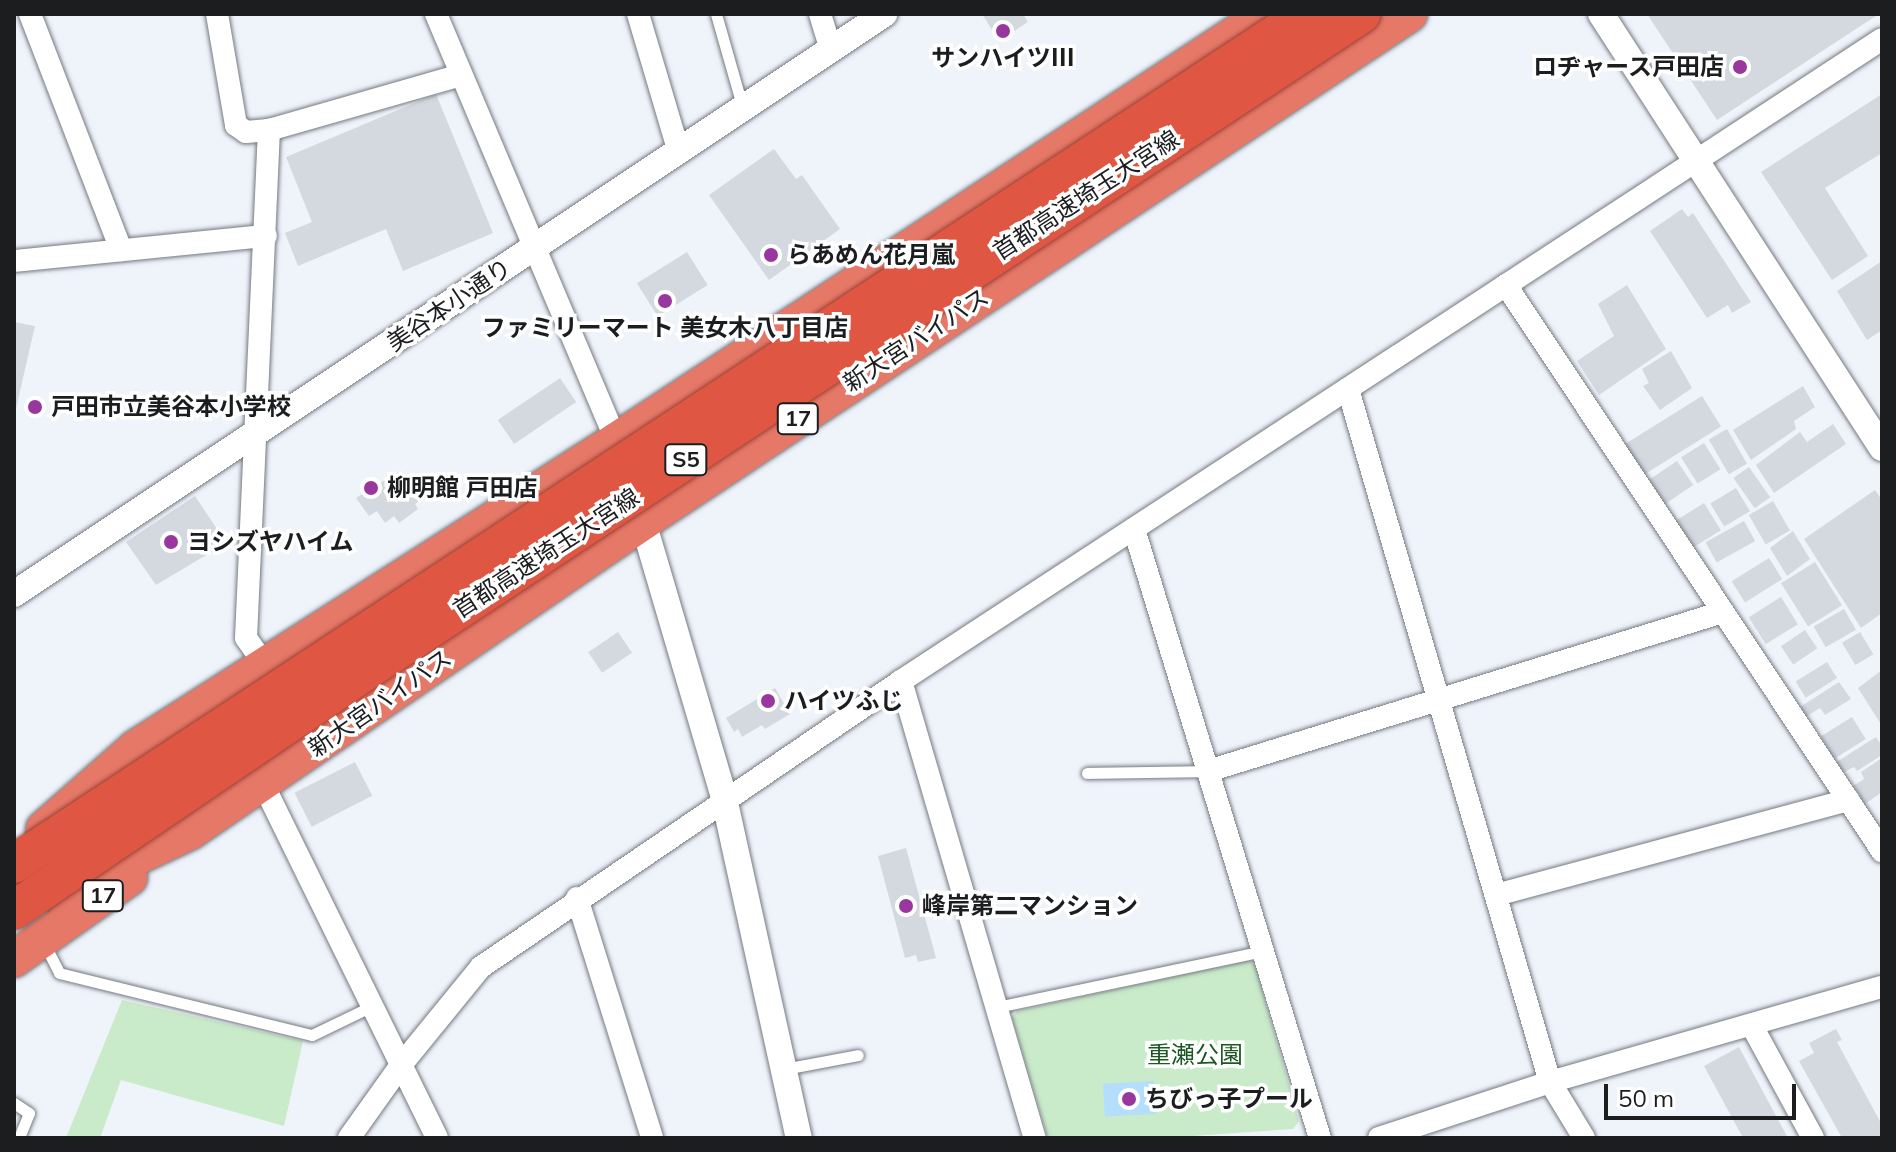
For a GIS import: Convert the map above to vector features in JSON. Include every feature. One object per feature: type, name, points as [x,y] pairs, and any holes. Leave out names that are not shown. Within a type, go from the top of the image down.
[{"type":"highway","points":[[14,827],[616,441],[1266,14]]},
{"type":"highway","name":"首都高速埼玉大宮線","points":[[14,912],[368,651],[1306,14]]},
{"type":"highway","name":"首都高速埼玉大宮線","points":[[14,864],[368,651],[1361,14]]},
{"type":"highway","name":"新大宮バイパス","points":[[14,912],[191,831],[644,521],[1409,14]]},
{"type":"highway","points":[[14,844],[183,731],[368,651]]},
{"type":"highway","points":[[24,945],[222,797],[368,651]]},
{"type":"highway","points":[[14,857],[136,748]]},
{"type":"highway","name":"17","points":[[24,945],[191,831]]},
{"type":"street","points":[[30,14],[121,250]]},
{"type":"street","points":[[217,14],[236,125],[246,132],[269,130],[461,75]]},
{"type":"street","points":[[436,14],[616,441],[644,521],[724,798],[799,1138]]},
{"type":"street","points":[[638,14],[679,152]]},
{"type":"street","points":[[820,14],[831,51]]},
{"type":"street","name":"美谷本小通り","points":[[14,594],[884,14]]},
{"type":"street","points":[[1601,14],[1882,448]]},
{"type":"street","points":[[349,1138],[401,1065],[481,967],[577,898],[901,681],[1882,39]]},
{"type":"street","points":[[265,665],[246,638],[269,130]]},
{"type":"street","points":[[14,261],[266,236]]},
{"type":"street","points":[[1506,285],[1882,851]]},
{"type":"street","points":[[1348,389],[1550,1082],[1584,1138]]},
{"type":"street","points":[[1134,529],[1320,1138]]},
{"type":"street","points":[[1208,771],[1723,612]]},
{"type":"street","points":[[901,681],[1035,1138]]},
{"type":"street","points":[[263,784],[437,1138]]},
{"type":"street","points":[[1496,895],[1848,800]]},
{"type":"street","points":[[577,898],[652,1138]]},
{"type":"street","points":[[1379,1138],[1550,1082],[1882,987]]},
{"type":"street","points":[[1752,1026],[1813,1138]]},
{"type":"lane","points":[[716,14],[743,110]]},
{"type":"lane","points":[[1087,773],[1208,771]]},
{"type":"lane","points":[[24,945],[59,973],[312,1035],[372,1006]]},
{"type":"lane","points":[[997,1007],[1263,951]]},
{"type":"lane","points":[[784,1069],[858,1055]]},
{"type":"lane","points":[[14,1103],[29,1113],[19,1138]]},
{"type":"green space","name":"重瀬公園","points":[[1248,960],[1255,965],[1299,1121],[1293,1129],[1164,1138],[1048,1138],[1012,1018],[1017,1011]]},
{"type":"green space","points":[[122,1000],[303,1041],[284,1126],[121,1080],[100,1138],[66,1138]]},
{"type":"water","name":"ちびっ子プール","points":[[1154,1081],[1156,1114],[1105,1117],[1103,1084]]},
{"type":"building","name":"サンハイツⅢ","points":[[982,14],[1023,14],[1028,22],[999,41]]},
{"type":"building","name":"ロヂャース戸田店","points":[[1647,14],[1879,14],[1717,120]]},
{"type":"building","points":[[436,94],[493,233],[403,271],[386,229],[298,266],[285,233],[312,222],[286,157]]},
{"type":"building","points":[[1882,94],[1882,153],[1825,188],[1868,256],[1832,280],[1761,172]]},
{"type":"building","points":[[774,149],[796,179],[802,175],[840,229],[769,280],[709,195]]},
{"type":"building","points":[[1682,209],[1688,217],[1693,213],[1751,302],[1732,313],[1728,305],[1707,318],[1650,231]]},
{"type":"building","name":"ファミリーマート 美女木八丁目店","points":[[687,252],[708,285],[658,316],[637,283]]},
{"type":"building","points":[[1882,261],[1882,330],[1867,340],[1837,291]]},
{"type":"building","points":[[1627,285],[1666,349],[1599,395],[1577,361],[1614,336],[1598,304]]},
{"type":"building","points":[[14,322],[35,326],[15,413],[14,412]]},
{"type":"building","points":[[1671,351],[1692,388],[1660,410],[1643,386],[1649,383],[1642,369]]},
{"type":"building","points":[[560,378],[576,402],[514,444],[498,420]]},
{"type":"building","points":[[1803,386],[1815,407],[1794,421],[1796,429],[1751,460],[1733,430]]},
{"type":"building","points":[[1702,396],[1721,427],[1644,475],[1625,444]]},
{"type":"building","points":[[1833,424],[1846,444],[1774,493],[1756,465],[1800,432],[1807,442]]},
{"type":"building","points":[[1727,429],[1747,464],[1729,474],[1709,440]]},
{"type":"building","points":[[1704,443],[1720,469],[1698,484],[1681,457]]},
{"type":"building","points":[[1677,461],[1693,485],[1665,504],[1649,480]]},
{"type":"building","points":[[1749,467],[1770,497],[1755,508],[1733,478]]},
{"type":"building","points":[[398,472],[419,501],[415,504],[418,509],[399,523],[394,516],[385,523],[377,511],[369,516],[356,498]]},
{"type":"building","points":[[1736,488],[1750,511],[1724,527],[1710,503]]},
{"type":"building","points":[[1875,490],[1882,500],[1882,613],[1861,628],[1804,539]]},
{"type":"building","name":"ヨシズヤハイム","points":[[195,496],[221,535],[215,541],[218,548],[156,585],[126,542]]},
{"type":"building","points":[[1773,501],[1790,530],[1766,544],[1749,515]]},
{"type":"building","points":[[1704,503],[1721,530],[1693,548],[1676,520]]},
{"type":"building","points":[[1744,521],[1755,541],[1717,562],[1706,542]]},
{"type":"building","points":[[1793,531],[1810,559],[1787,576],[1770,548]]},
{"type":"building","points":[[1769,558],[1782,579],[1745,603],[1732,581]]},
{"type":"building","points":[[1815,562],[1842,605],[1808,626],[1781,583]]},
{"type":"building","points":[[1781,597],[1798,624],[1766,644],[1749,617]]},
{"type":"building","points":[[1844,609],[1856,630],[1826,647],[1814,626]]},
{"type":"building","points":[[1805,630],[1817,648],[1793,664],[1781,646]]},
{"type":"building","points":[[618,632],[632,653],[602,673],[588,652]]},
{"type":"building","points":[[1860,632],[1873,654],[1855,665],[1842,643]]},
{"type":"building","points":[[1827,662],[1837,678],[1806,698],[1796,682]]},
{"type":"building","points":[[1882,670],[1882,726],[1858,688]]},
{"type":"building","points":[[1839,682],[1851,699],[1825,715],[1820,708],[1804,718],[1797,709]]},
{"type":"building","name":"ハイツふじ","points":[[775,688],[790,714],[765,729],[762,725],[742,737],[738,729],[734,732],[726,718]]},
{"type":"building","points":[[1852,717],[1866,739],[1834,759],[1821,737]]},
{"type":"building","points":[[1876,737],[1882,746],[1882,755],[1857,771],[1854,767],[1840,774],[1835,763]]},
{"type":"building","points":[[1882,758],[1882,792],[1865,804],[1853,786],[1864,779],[1861,772]]},
{"type":"building","points":[[355,762],[372,796],[312,827],[294,793]]},
{"type":"building","name":"峰岸第二マンション","points":[[906,848],[936,958],[918,962],[916,955],[905,958],[878,856]]},
{"type":"building","points":[[1836,1029],[1842,1040],[1837,1042],[1882,1125],[1882,1135],[1877,1138],[1842,1138],[1799,1061],[1814,1053],[1809,1043]]},
{"type":"building","points":[[1739,1047],[1788,1138],[1743,1138],[1704,1066]]},
{"type":"place","name":"サンハイツⅢ","points":[[1003,31]]},
{"type":"place","name":"ロヂャース戸田店","points":[[1740,67]]},
{"type":"place","name":"らあめん花月嵐","points":[[771,255]]},
{"type":"place","name":"ファミリーマート 美女木八丁目店","points":[[665,301]]},
{"type":"place","name":"戸田市立美谷本小学校","points":[[35,407]]},
{"type":"place","name":"柳明館 戸田店","points":[[371,488]]},
{"type":"place","name":"ヨシズヤハイム","points":[[171,542]]},
{"type":"place","name":"ハイツふじ","points":[[768,701]]},
{"type":"place","name":"峰岸第二マンション","points":[[906,906]]},
{"type":"place","name":"ちびっ子プール","points":[[1129,1099]]}]
